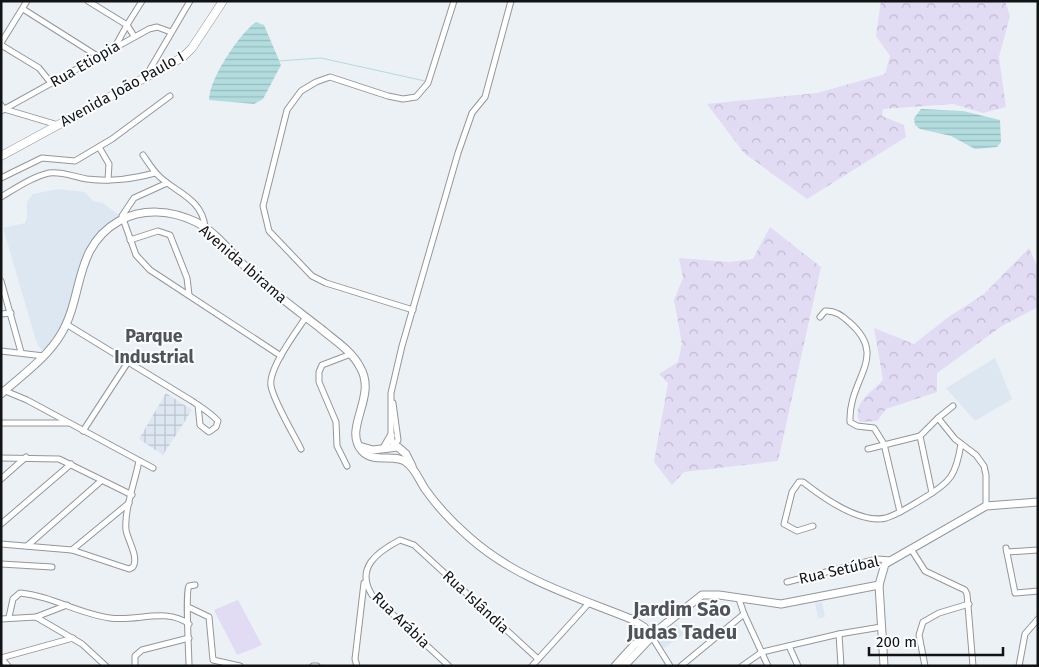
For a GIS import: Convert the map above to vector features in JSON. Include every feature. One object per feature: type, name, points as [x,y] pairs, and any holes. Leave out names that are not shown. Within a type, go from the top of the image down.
[{"type":"main road","name":"Avenida João Paulo I","points":[[1,156],[188,53],[223,1]]},
{"type":"main road","name":"Avenida Ibirama","points":[[3,391],[54,345],[66,324],[86,258],[106,231],[122,219],[142,213],[166,212],[182,216],[205,227],[251,273],[351,354],[362,370],[366,389],[354,432],[359,446]]},
{"type":"main road","points":[[382,449],[388,444],[391,436]]},
{"type":"main road","points":[[359,446],[373,450],[394,447],[406,454],[413,469],[436,504],[489,554],[535,581],[631,619],[650,635]]},
{"type":"main road","points":[[359,446],[362,451],[371,457],[403,460]]},
{"type":"main road","points":[[386,458],[394,447]]},
{"type":"main road","points":[[394,447],[403,460],[413,469]]},
{"type":"main road","points":[[884,666],[878,584],[882,569],[891,560],[986,506],[1038,502]]},
{"type":"main road","points":[[615,666],[650,635],[702,595],[719,595],[781,604],[878,584]]},
{"type":"main road","points":[[624,666],[650,635]]},
{"type":"street","points":[[27,1],[1,44],[39,68],[51,83]]},
{"type":"street","points":[[88,1],[128,25],[134,36]]},
{"type":"street","points":[[116,46],[142,1]]},
{"type":"street","points":[[145,78],[190,1]]},
{"type":"street","points":[[413,310],[326,284],[312,276],[269,231],[263,206],[264,195],[287,110],[301,91],[316,82],[330,77],[396,97],[416,97],[428,83],[454,1]]},
{"type":"street","points":[[394,447],[391,436],[391,393],[458,153],[472,113],[485,97],[511,1]]},
{"type":"street","points":[[23,9],[99,56]]},
{"type":"street","name":"Rua Etiopia","points":[[2,109],[134,36],[157,27],[171,32]]},
{"type":"street","points":[[1,178],[42,158],[54,157],[72,162],[99,147],[170,96]]},
{"type":"street","points":[[2,109],[58,125]]},
{"type":"street","points":[[99,147],[109,164],[108,180]]},
{"type":"street","points":[[143,155],[156,173],[195,203],[204,217],[205,227]]},
{"type":"street","points":[[1,197],[23,183],[49,174],[58,173],[120,181],[156,173]]},
{"type":"street","points":[[167,183],[134,198],[124,212],[122,219],[136,255],[143,264],[281,356]]},
{"type":"street","points":[[130,240],[158,231],[170,235],[187,278],[189,295]]},
{"type":"street","points":[[1,281],[12,313],[21,352]]},
{"type":"street","points":[[820,317],[825,311],[833,311],[850,322],[864,337],[868,350],[850,405],[850,422],[857,426],[874,428],[884,444],[900,512]]},
{"type":"street","points":[[1,314],[12,313]]},
{"type":"street","points":[[301,449],[271,386],[271,379],[281,356],[306,317]]},
{"type":"street","points":[[66,324],[198,405],[218,421],[216,428],[210,432],[200,425],[198,405]]},
{"type":"street","points":[[1,351],[44,356]]},
{"type":"street","points":[[346,466],[337,446],[336,422],[318,376],[322,365],[351,354]]},
{"type":"street","points":[[84,430],[128,362]]},
{"type":"street","points":[[3,391],[84,430],[153,468]]},
{"type":"street","points":[[391,393],[398,436],[394,447]]},
{"type":"street","points":[[868,449],[920,436],[953,406]]},
{"type":"street","points":[[938,418],[961,444],[976,455],[984,466],[986,475],[986,506]]},
{"type":"street","points":[[1,423],[69,423]]},
{"type":"street","points":[[920,436],[932,493]]},
{"type":"street","points":[[813,526],[797,531],[784,524],[792,492],[796,485],[803,482],[834,505],[867,516],[882,518],[900,512],[951,479],[958,461],[961,444]]},
{"type":"street","points":[[1,479],[26,457]]},
{"type":"street","points":[[1,458],[53,458],[71,464],[132,495]]},
{"type":"street","points":[[1,544],[72,550],[129,569],[133,567],[136,560],[126,531],[138,461]]},
{"type":"street","points":[[1,524],[71,464]]},
{"type":"street","points":[[26,547],[101,480]]},
{"type":"street","points":[[72,550],[130,502]]},
{"type":"street","name":"Rua Arábia","points":[[414,545],[400,540],[381,552],[370,564],[365,580],[372,595],[449,666]]},
{"type":"street","name":"Rua Islândia","points":[[414,545],[538,659]]},
{"type":"street","points":[[912,549],[925,570],[965,590],[970,604],[973,666]]},
{"type":"street","points":[[1038,550],[1007,550],[1015,593],[1038,591]]},
{"type":"street","name":"Rua Setúbal","points":[[787,582],[877,559],[891,560]]},
{"type":"street","points":[[1,564],[52,567]]},
{"type":"street","points":[[357,666],[355,658],[365,580]]},
{"type":"street","points":[[189,666],[187,589],[195,585]]},
{"type":"street","points":[[10,617],[14,599],[20,592],[108,618],[168,615],[189,624]]},
{"type":"street","points":[[739,599],[768,666]]},
{"type":"street","points":[[532,666],[588,603]]},
{"type":"street","points":[[925,666],[919,635],[923,622],[939,613],[970,604]]},
{"type":"street","points":[[1,619],[36,617],[67,605]]},
{"type":"street","points":[[188,607],[209,617],[212,658],[228,665],[240,666]]},
{"type":"street","points":[[681,666],[744,614]]},
{"type":"street","points":[[36,617],[73,638],[106,666]]},
{"type":"street","points":[[1019,666],[1025,634],[1038,619]]},
{"type":"street","points":[[742,666],[762,652],[839,634],[881,627]]},
{"type":"street","points":[[839,634],[842,666]]},
{"type":"street","points":[[650,635],[670,666]]},
{"type":"street","points":[[8,666],[1,658],[73,638]]},
{"type":"street","points":[[135,666],[135,656],[142,650],[189,638]]},
{"type":"street","points":[[788,646],[798,666]]},
{"type":"shaded area","points":[[58,189],[85,192],[93,201],[103,203],[119,215],[101,229],[85,250],[65,320],[54,340],[43,350],[39,347],[35,337],[3,228],[25,223],[27,218],[27,202],[33,194]]},
{"type":"shaded area","points":[[995,358],[1012,399],[975,421],[946,388]]},
{"type":"shaded area","points":[[166,393],[192,410],[163,455],[139,439]]},
{"type":"shaded area","points":[[822,602],[825,617],[818,618],[815,603]]},
{"type":"shaded area","points":[[676,624],[684,634],[663,649],[657,642]]},
{"type":"green space","points":[[881,1],[1005,1],[1010,16],[999,57],[1006,107],[983,113],[953,104],[883,109],[882,116],[904,125],[906,137],[807,199],[744,153],[707,104],[817,93],[885,74],[890,56],[876,36]]},
{"type":"green space","points":[[770,227],[821,267],[778,461],[684,472],[672,485],[654,462],[668,383],[659,374],[678,362],[682,344],[674,300],[683,278],[679,258],[729,262],[753,259]]},
{"type":"green space","points":[[1029,248],[1038,268],[1038,307],[1002,326],[937,373],[937,392],[886,409],[877,421],[860,422],[858,410],[860,404],[883,380],[874,328],[914,344],[947,318],[984,294]]},
{"type":"green space","points":[[238,600],[262,645],[237,655],[214,610]]},
{"type":"water","points":[[256,22],[264,25],[281,65],[263,99],[254,104],[209,100],[210,91],[219,69],[241,36]]},
{"type":"water","points":[[921,109],[963,111],[1000,120],[1001,142],[997,147],[975,149],[951,136],[920,129],[915,125],[914,118]]},
{"type":"waterway","points":[[278,61],[321,58],[425,81]]},
{"type":"district","name":"Parque Industrial","points":[[154,346]]},
{"type":"district","name":"Jardim São Judas Tadeu","points":[[682,620]]}]
